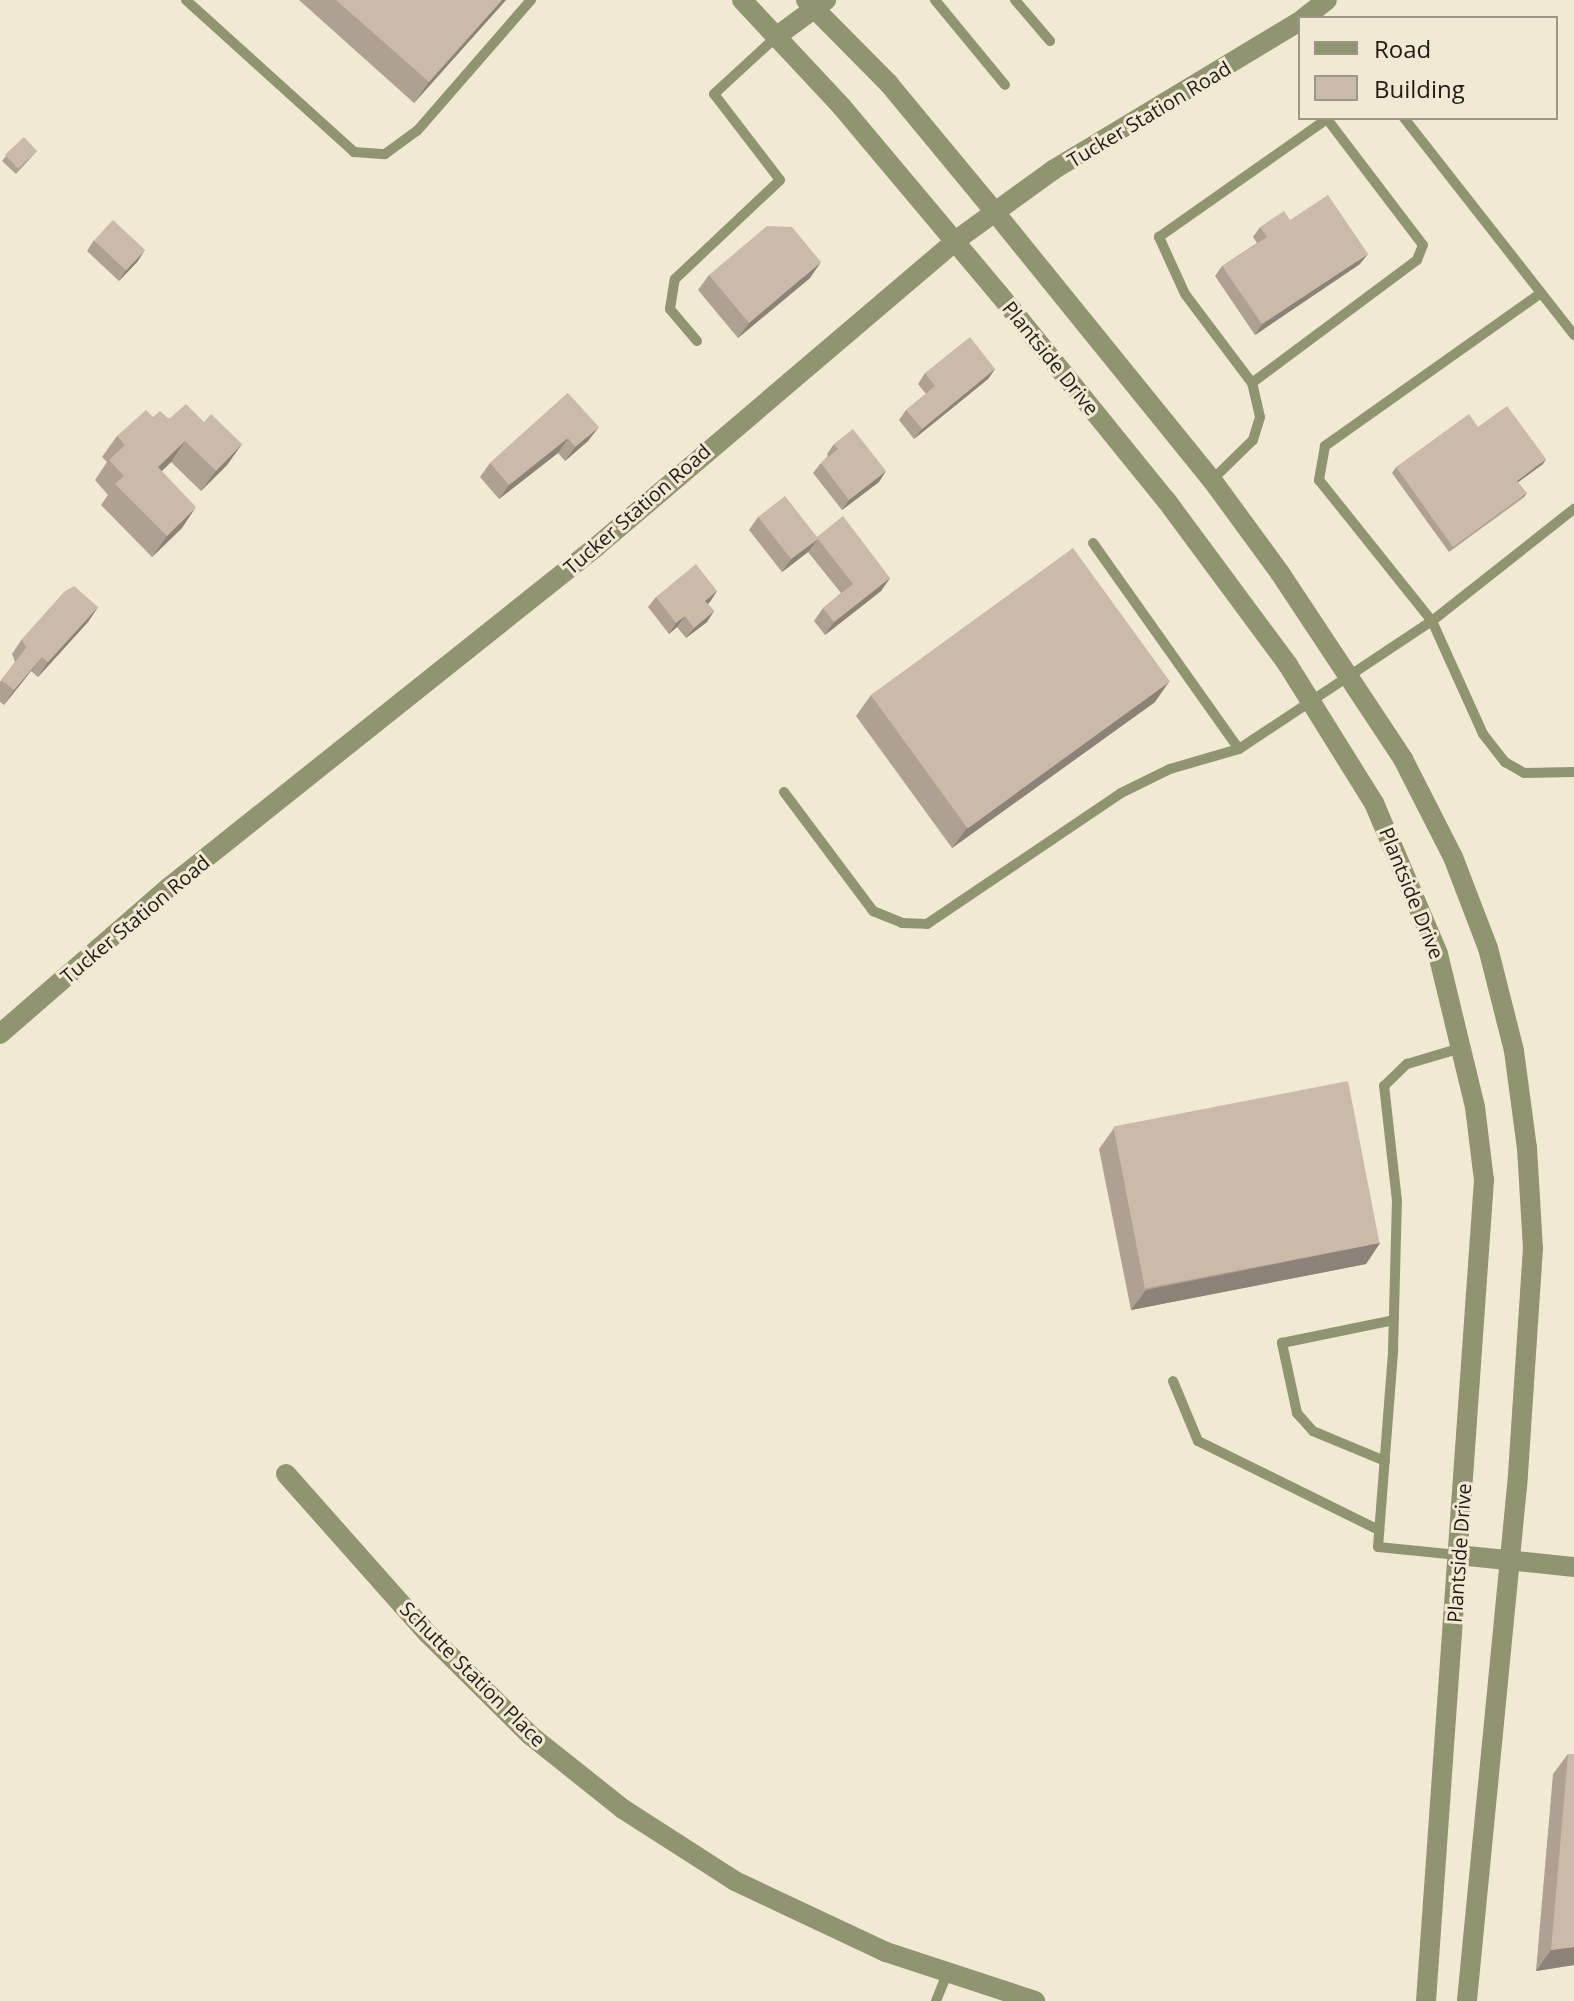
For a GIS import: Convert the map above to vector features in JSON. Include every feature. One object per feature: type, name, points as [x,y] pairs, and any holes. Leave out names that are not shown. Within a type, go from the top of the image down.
[{"type":"street","name":"Plantside Drive","points":[[742,0],[955,241],[1166,500],[1311,702],[1374,803],[1406,872],[1438,954],[1463,1048],[1484,1180],[1426,2001]]},
{"type":"street","points":[[777,36],[816,3],[889,84],[1212,480],[1350,676],[1403,759],[1453,857],[1488,948],[1514,1051],[1533,1248],[1510,1560],[1467,2001]]},
{"type":"street","name":"Tucker Station Road","points":[[0,1034],[158,897],[596,547],[955,241],[994,211],[1298,23]]},
{"type":"street","name":"Schutte Station Place","points":[[286,1474],[428,1634],[530,1735],[623,1809],[735,1881],[946,1976],[1035,2001]]},
{"type":"street","points":[[1458,1555],[1574,1567]]},
{"type":"lane","points":[[186,0],[354,152],[385,154],[417,131],[531,0]]},
{"type":"lane","points":[[935,0],[1005,85]]},
{"type":"lane","points":[[1015,0],[1050,41]]},
{"type":"lane","points":[[697,341],[670,309],[675,279],[780,180],[714,94],[777,36]]},
{"type":"lane","points":[[1212,480],[1253,440],[1260,417],[1252,383],[1185,294],[1159,237],[1327,120]]},
{"type":"lane","points":[[1252,383],[1417,260],[1423,245],[1329,120]]},
{"type":"lane","points":[[1406,120],[1574,335]]},
{"type":"lane","points":[[1541,293],[1325,446],[1319,480],[1432,621],[1483,734],[1505,762],[1524,773],[1574,772]]},
{"type":"lane","points":[[784,792],[873,911],[902,923],[927,924],[1121,793],[1170,769],[1239,749],[1432,621],[1574,509]]},
{"type":"lane","points":[[1093,543],[1239,749]]},
{"type":"lane","points":[[1458,1555],[1378,1547],[1394,1320],[1397,1201],[1384,1086],[1407,1064],[1463,1048]]},
{"type":"lane","points":[[1385,1461],[1313,1431],[1297,1413],[1282,1343],[1394,1320]]},
{"type":"lane","points":[[1173,1381],[1198,1441],[1379,1530]]},
{"type":"lane","points":[[936,2001],[946,1976]]},
{"type":"building","points":[[336,0],[502,0],[429,82]]},
{"type":"building","points":[[24,137],[37,151],[18,169],[5,155]]},
{"type":"building","points":[[1328,195],[1368,254],[1262,324],[1222,266],[1267,237],[1260,227],[1284,211],[1290,220]]},
{"type":"building","points":[[113,220],[145,250],[126,270],[94,240]]},
{"type":"building","points":[[767,226],[792,227],[821,262],[749,323],[709,275]]},
{"type":"building","points":[[970,337],[995,369],[922,429],[906,410],[935,386],[925,373]]},
{"type":"building","points":[[568,393],[599,427],[575,447],[568,438],[509,485],[490,463]]},
{"type":"building","points":[[186,404],[204,422],[211,414],[242,444],[216,471],[185,441],[158,467],[196,507],[167,536],[115,484],[124,476],[109,460],[125,445],[117,436],[146,410],[153,417],[160,411],[169,419]]},
{"type":"building","points":[[1507,406],[1546,459],[1517,481],[1527,493],[1453,547],[1396,467],[1469,414],[1478,427]]},
{"type":"building","points":[[853,429],[886,471],[849,500],[821,463],[838,449],[834,444]]},
{"type":"building","points":[[785,496],[817,537],[843,516],[890,578],[834,622],[823,608],[853,584],[818,539],[791,559],[758,517]]},
{"type":"building","points":[[1073,548],[1170,681],[968,828],[871,695]]},
{"type":"building","points":[[696,564],[717,591],[705,601],[714,611],[694,628],[685,616],[676,623],[656,597]]},
{"type":"building","points":[[74,586],[98,607],[48,662],[42,657],[14,690],[1,680],[26,648],[22,639],[64,592]]},
{"type":"building","points":[[1348,1081],[1379,1243],[1145,1289],[1113,1127]]},
{"type":"building","points":[[1568,1754],[1574,1754],[1574,1947],[1551,1950]]}]
